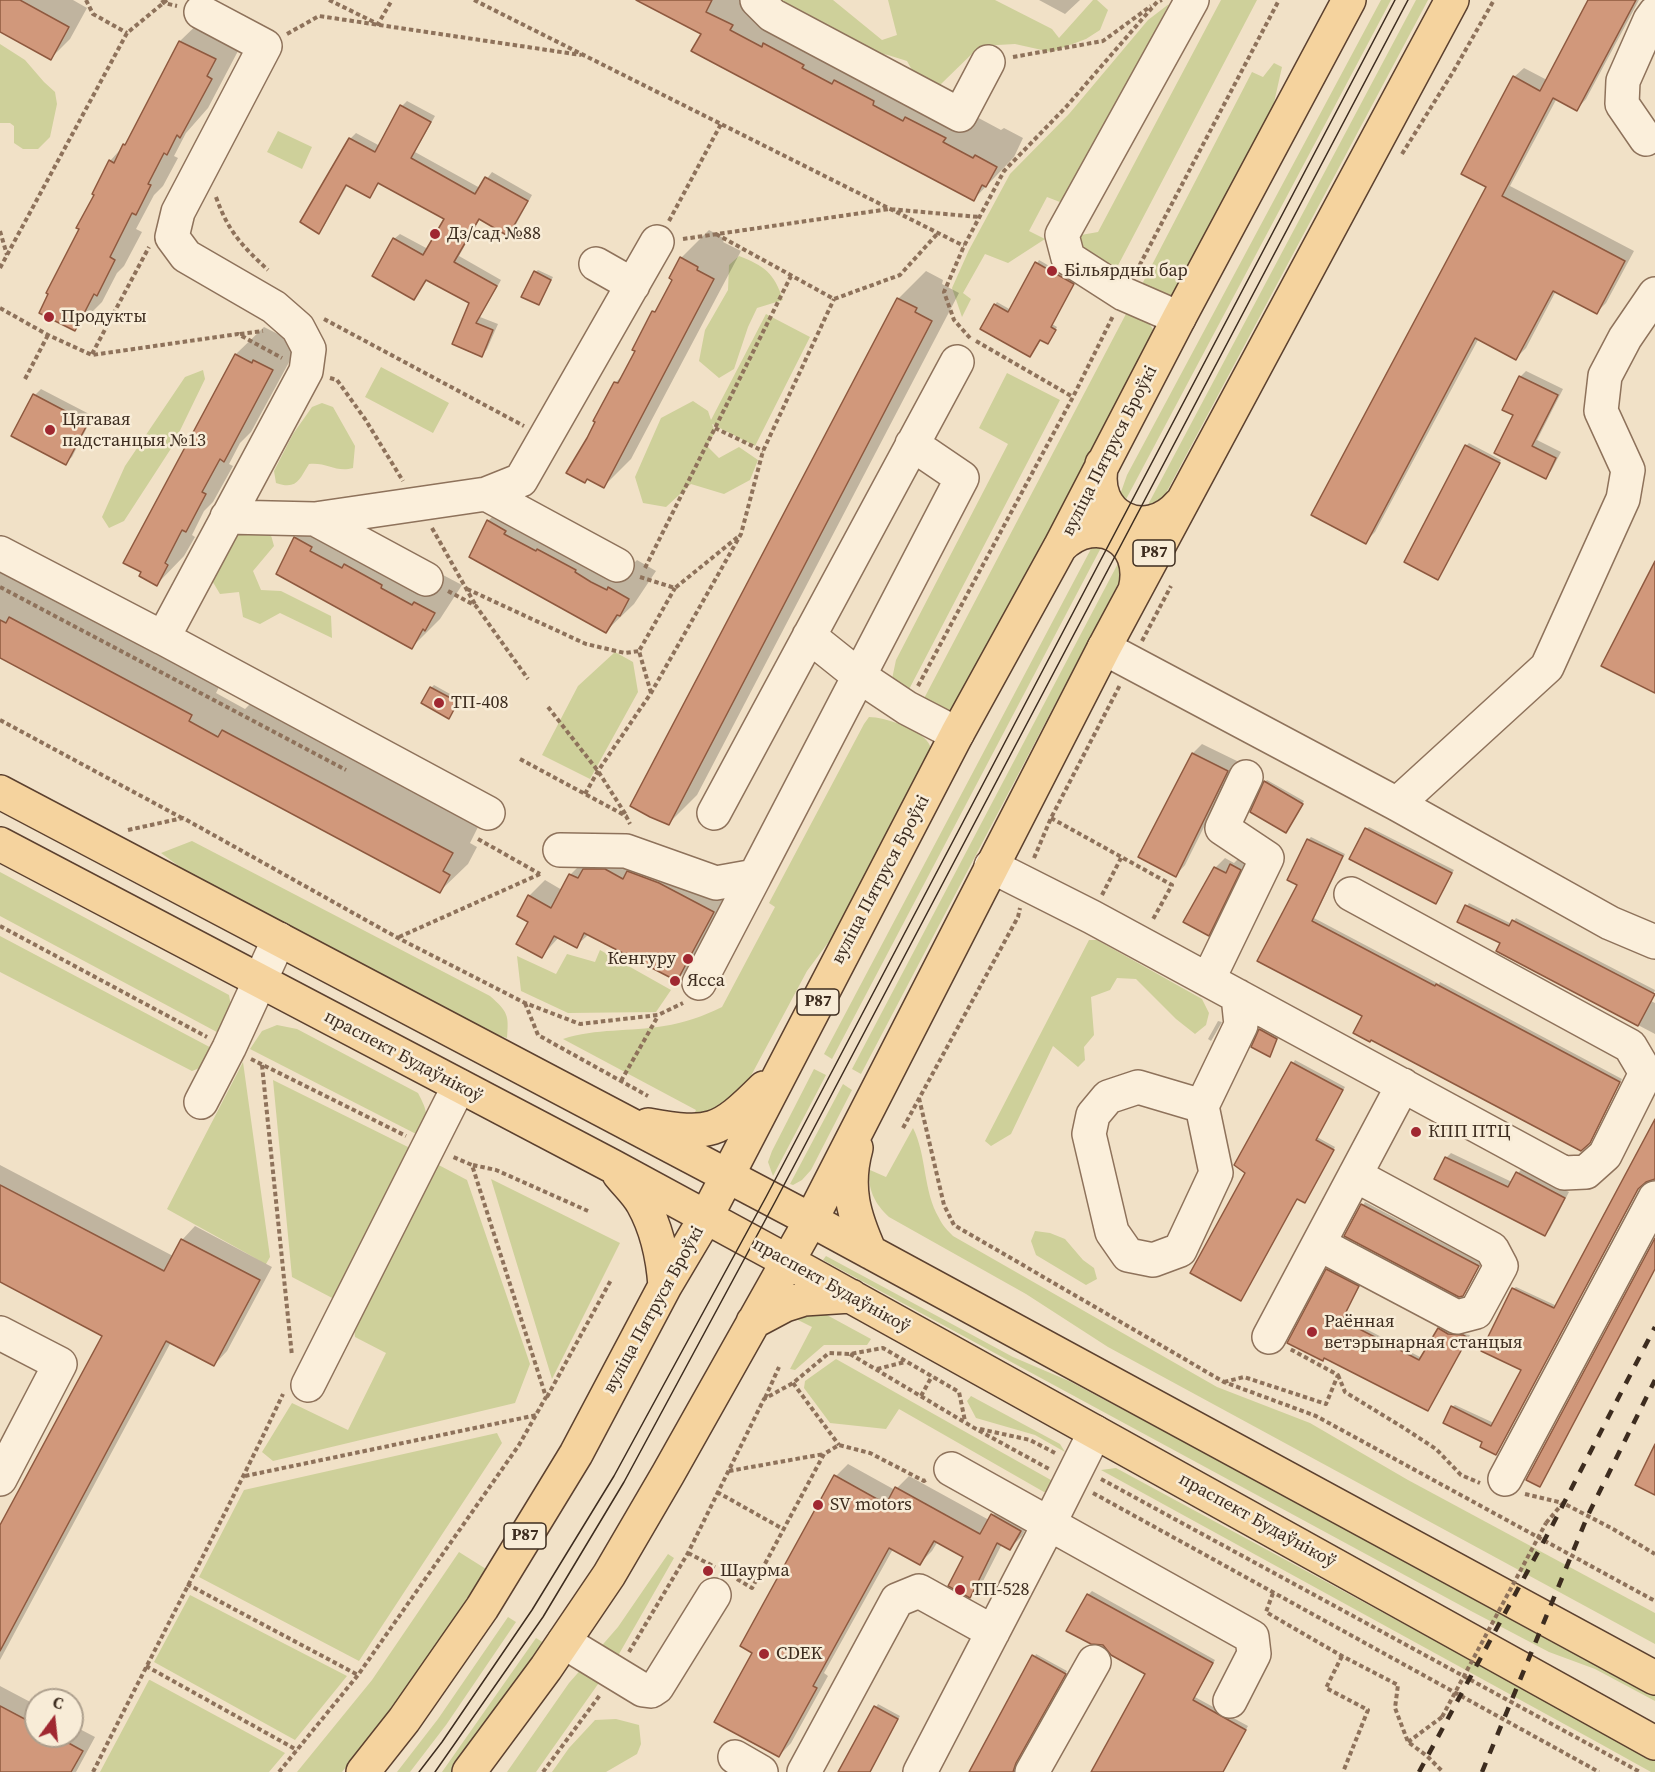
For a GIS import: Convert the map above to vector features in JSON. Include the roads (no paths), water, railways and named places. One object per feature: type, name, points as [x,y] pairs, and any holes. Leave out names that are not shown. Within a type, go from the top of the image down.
[{"type":"main road","name":"вуліца Пятруся Броўкі","points":[[363,1772],[404,1720],[482,1608],[576,1454],[665,1286],[706,1217],[957,734],[1060,547],[1349,0]]},
{"type":"main road","name":"Р87","points":[[469,1772],[564,1642],[609,1575],[811,1220],[991,866],[1117,655],[1135,590],[1452,0]]},
{"type":"main road","points":[[1102,464],[1099,475],[1103,497],[1117,515],[1137,523],[1157,522],[1174,511],[1180,504]]},
{"type":"main road","points":[[1060,547],[1077,534],[1087,531],[1109,532],[1118,537],[1134,555],[1138,579],[1135,590]]},
{"type":"main road","points":[[0,792],[811,1220],[1655,1678]]},
{"type":"main road","name":"праспект Будаўнікоў","points":[[0,844],[706,1217],[1655,1742]]},
{"type":"main road","points":[[625,1121],[687,1132],[715,1128],[727,1122],[744,1108],[781,1072]]},
{"type":"main road","points":[[867,1112],[850,1170],[852,1198],[859,1226],[870,1252]]},
{"type":"main road","points":[[612,1166],[642,1202],[647,1212],[663,1260],[665,1286]]},
{"type":"main road","points":[[753,1322],[785,1305],[804,1299],[851,1296]]},
{"type":"street","points":[[757,0],[772,15],[960,115],[988,62]]},
{"type":"street","points":[[1179,318],[1124,294],[1068,258],[1062,235],[1192,0]]},
{"type":"street","points":[[163,638],[306,371],[309,349],[298,328],[273,307],[186,256],[172,237],[178,212],[265,46],[201,12]]},
{"type":"street","points":[[1646,139],[1622,104],[1623,81],[1655,13]]},
{"type":"street","points":[[227,518],[315,519],[486,494],[521,480],[657,242]]},
{"type":"street","points":[[596,264],[633,285]]},
{"type":"street","points":[[1397,804],[1547,666],[1623,499],[1628,470],[1600,411],[1605,376],[1625,338],[1655,294]]},
{"type":"street","points":[[714,813],[957,362]]},
{"type":"street","points":[[692,993],[962,478],[912,444]]},
{"type":"street","points":[[486,494],[629,571]]},
{"type":"street","points":[[315,519],[426,579]]},
{"type":"street","points":[[0,554],[163,638],[481,825]]},
{"type":"street","points":[[809,636],[859,676],[907,708],[957,734]]},
{"type":"street","points":[[1117,655],[1397,804],[1610,923],[1655,942]]},
{"type":"street","points":[[1208,980],[1267,858],[1222,828],[1246,777]]},
{"type":"street","points":[[550,862],[626,850],[716,884],[755,876]]},
{"type":"street","points":[[991,866],[1092,917],[1564,1173],[1586,1172],[1605,1155],[1646,1072],[1630,1046],[1351,894]]},
{"type":"street","points":[[201,1102],[229,1048],[279,939]]},
{"type":"street","points":[[1202,1106],[1138,1087],[1108,1097],[1093,1115],[1089,1134],[1112,1232],[1128,1255],[1153,1260],[1180,1250],[1216,1173],[1202,1106],[1240,1025],[1238,996]]},
{"type":"street","points":[[1269,1337],[1403,1084]]},
{"type":"street","points":[[294,1378],[429,1147],[459,1086]]},
{"type":"street","points":[[1318,1244],[1457,1317],[1476,1312],[1501,1266],[1492,1249],[1355,1175]]},
{"type":"street","points":[[1503,1486],[1655,1198]]},
{"type":"street","points":[[0,1333],[60,1364],[0,1479]]},
{"type":"street","points":[[920,1772],[1095,1432]]},
{"type":"street","points":[[951,1469],[1252,1637],[1254,1654],[1230,1701]]},
{"type":"street","points":[[564,1642],[643,1690],[651,1691],[657,1687],[724,1582]]},
{"type":"street","points":[[804,1772],[897,1600],[919,1591],[993,1632]]},
{"type":"street","points":[[1032,1772],[1094,1662]]},
{"type":"tram line","points":[[419,1772],[532,1610],[614,1476],[766,1197],[1395,0]]},
{"type":"tram line","points":[[435,1772],[543,1617],[624,1482],[775,1202],[1408,0]]},
{"type":"railway","points":[[1419,1772],[1552,1526],[1655,1327]]},
{"type":"railway","points":[[1482,1772],[1588,1515],[1655,1380]]},
{"type":"place","name":"Дз/сад №88","points":[[435,234]]},
{"type":"place","name":"Більярдны бар","points":[[1052,271]]},
{"type":"place","name":"Продукты","points":[[49,317]]},
{"type":"place","name":"Цягавая падстанцыя №13","points":[[50,430]]},
{"type":"place","name":"ТП-408","points":[[439,703]]},
{"type":"place","name":"Кенгуру","points":[[688,959]]},
{"type":"place","name":"Ясса","points":[[675,981]]},
{"type":"place","name":"КПП ПТЦ","points":[[1416,1132]]},
{"type":"place","name":"Раённая ветэрынарная станцыя","points":[[1312,1332]]},
{"type":"place","name":"SV motors","points":[[818,1505]]},
{"type":"place","name":"Шаурма","points":[[708,1571]]},
{"type":"place","name":"ТП-528","points":[[960,1590]]},
{"type":"place","name":"CDEK","points":[[764,1654]]}]
